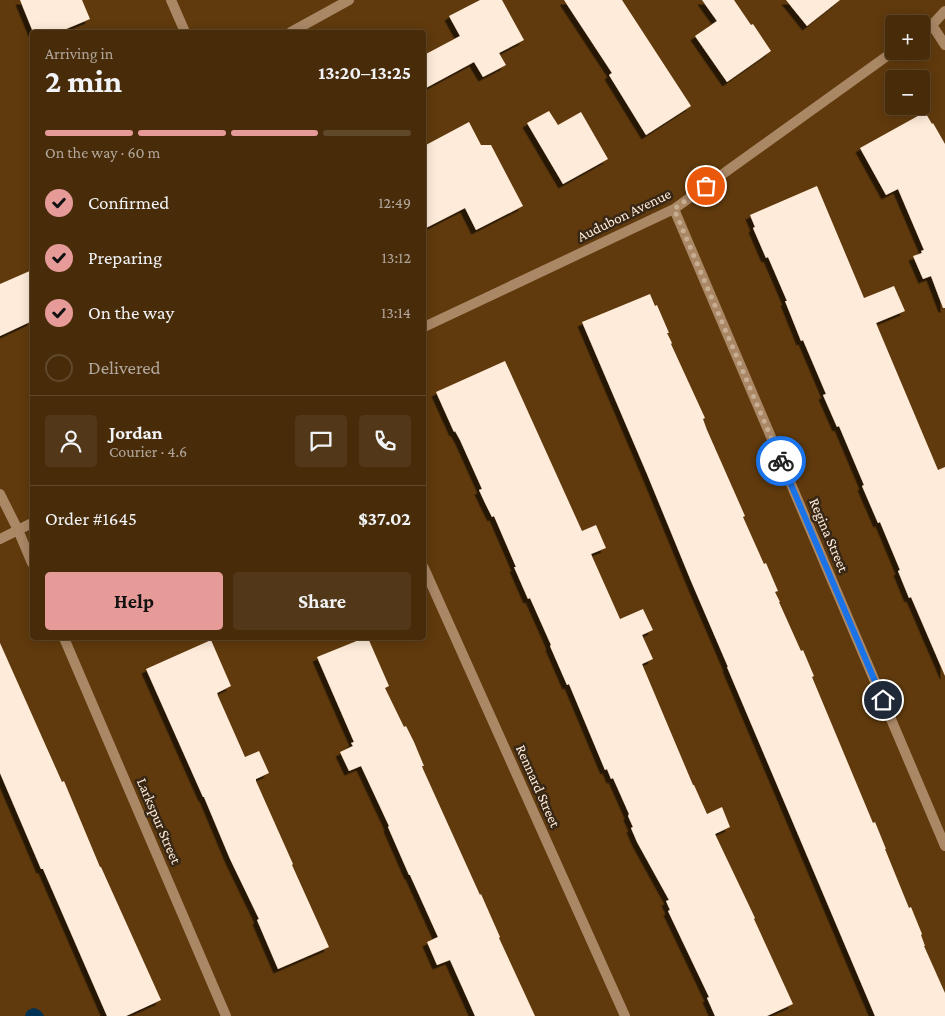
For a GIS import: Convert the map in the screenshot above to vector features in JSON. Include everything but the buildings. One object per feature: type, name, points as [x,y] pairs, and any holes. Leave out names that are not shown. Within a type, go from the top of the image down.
[{"type":"street","points":[[171,0],[185,30]]},
{"type":"street","points":[[295,30],[349,0]]},
{"type":"street","points":[[945,11],[932,25],[945,45]]},
{"type":"street","name":"Audubon Avenue","points":[[426,326],[674,209],[885,57]]},
{"type":"street","name":"Regina Street","points":[[674,209],[945,846]]},
{"type":"street","points":[[0,494],[30,558]]},
{"type":"street","points":[[0,539],[30,524]]},
{"type":"street","name":"Rennard Street","points":[[426,572],[625,1016]]},
{"type":"street","name":"Larkspur Street","points":[[65,640],[226,1016]]},
{"type":"water","points":[[34,1008],[40,1010],[44,1016],[25,1016],[28,1010]]},
{"type":"way so far","points":[[706,186],[674,209],[781,461]]},
{"type":"route","points":[[781,461],[883,700]]}]
